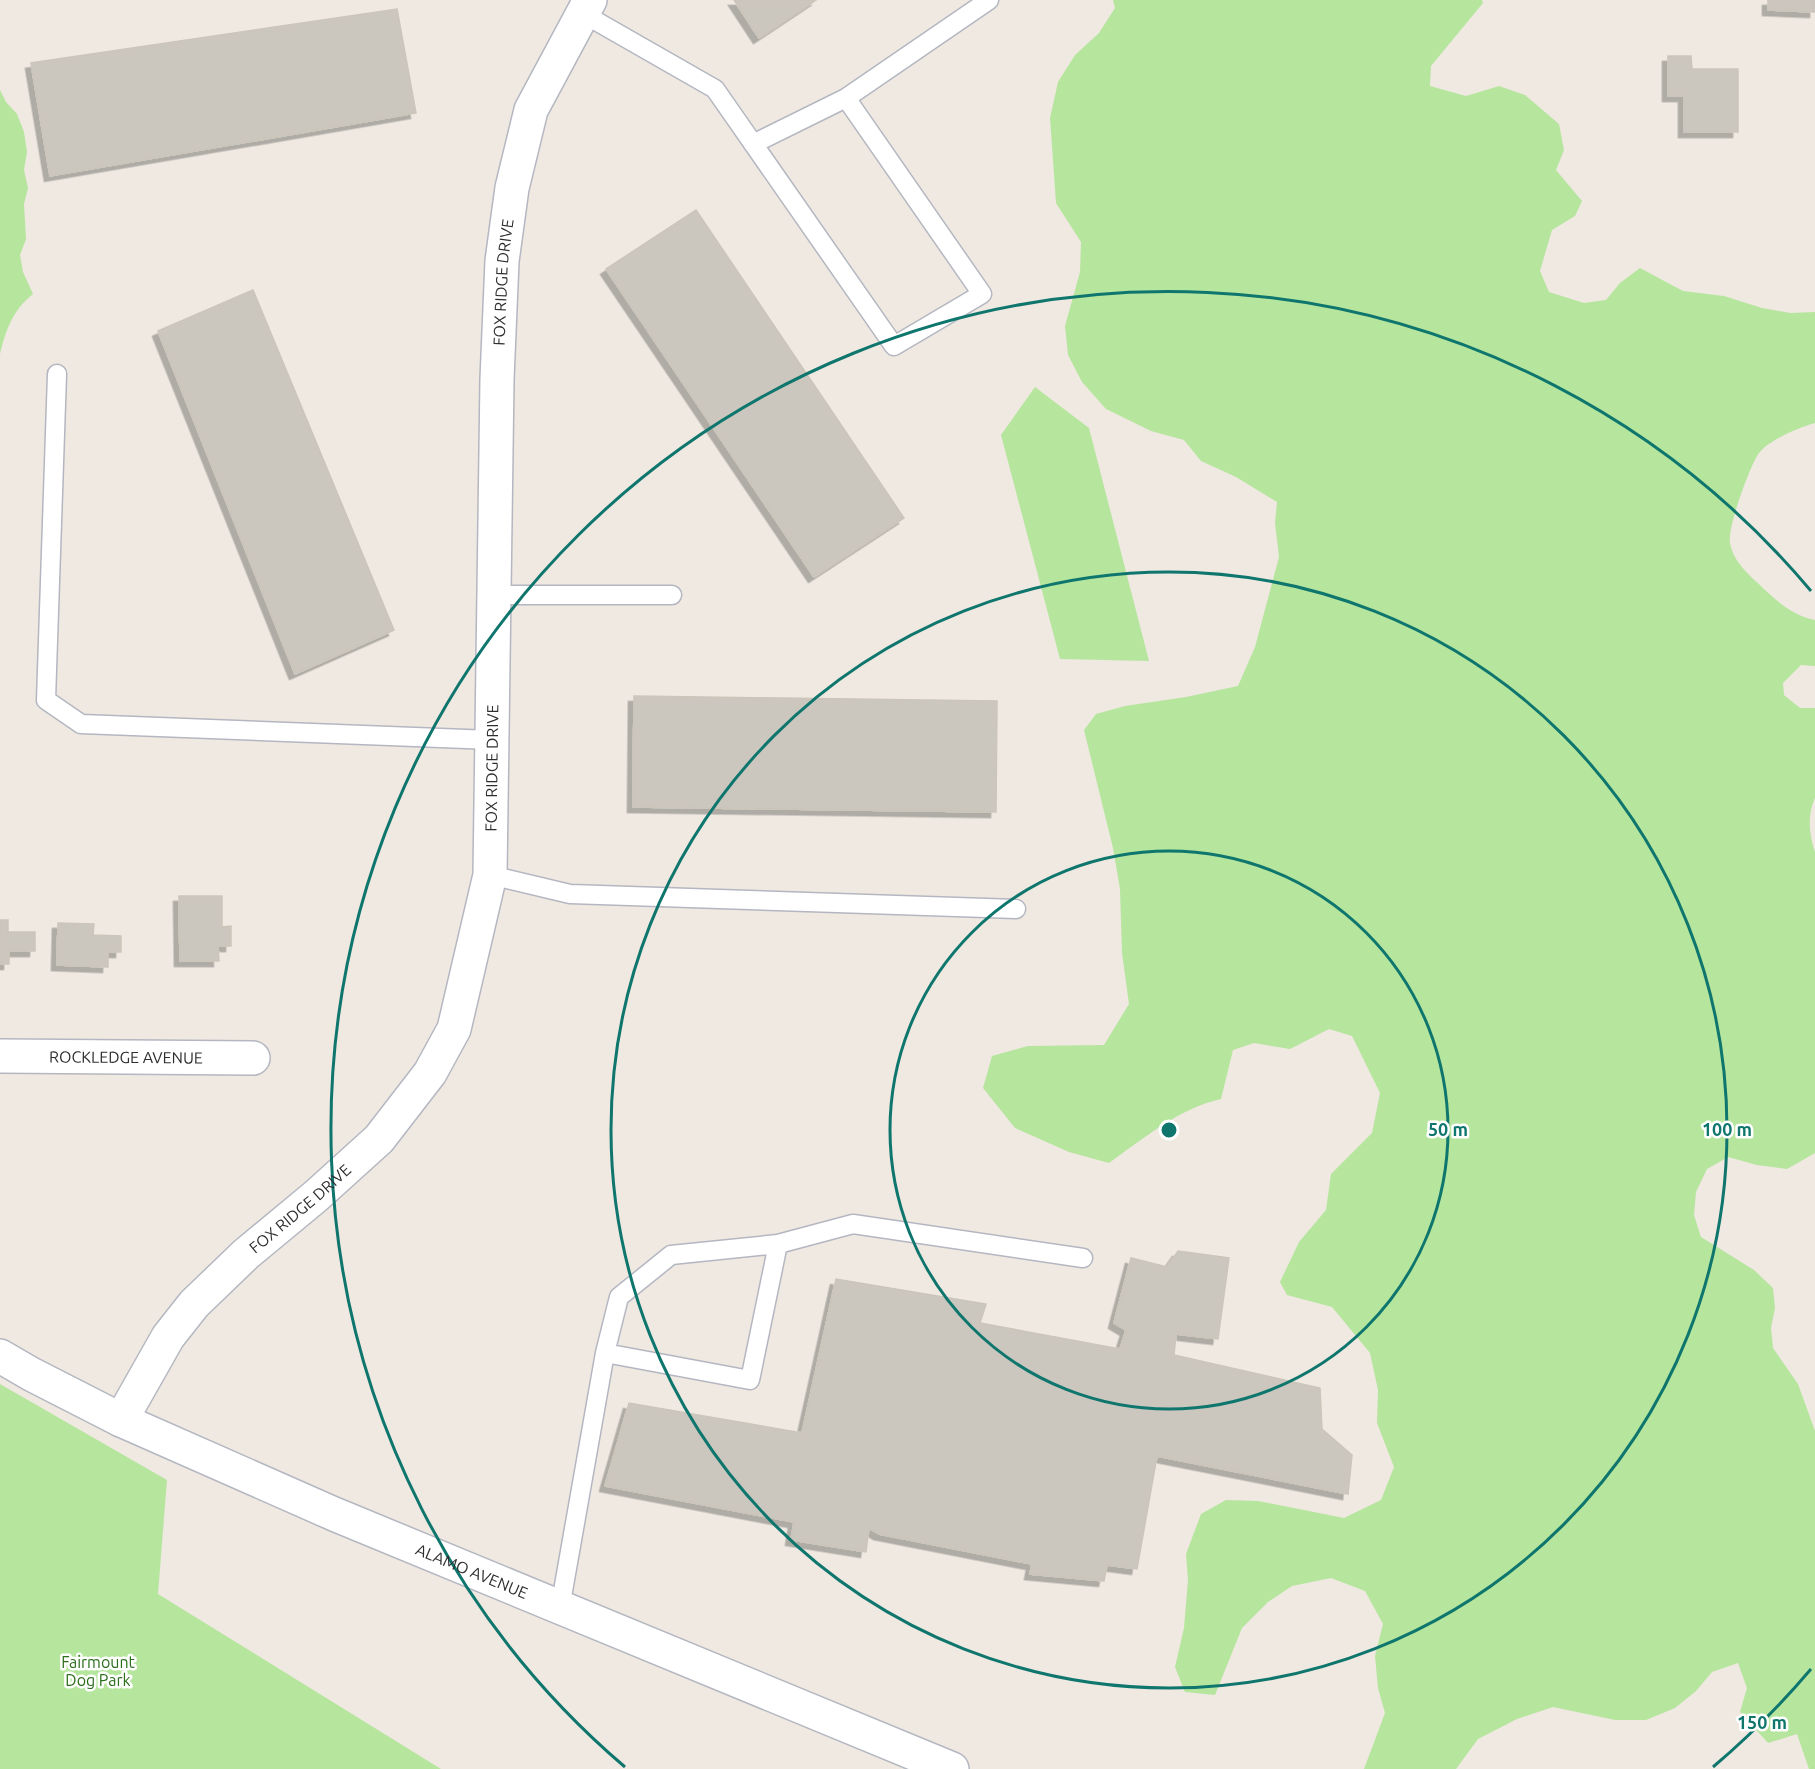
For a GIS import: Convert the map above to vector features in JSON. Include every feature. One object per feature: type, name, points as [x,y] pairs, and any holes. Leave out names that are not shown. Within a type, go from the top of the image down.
[{"type":"street","name":"FOX RIDGE DRIVE","points":[[121,1420],[168,1336],[194,1304],[246,1254],[316,1196],[379,1139],[430,1073],[454,1029],[490,875],[497,379],[502,261],[512,188],[531,110],[586,7]]},
{"type":"street","name":"ROCKLEDGE AVENUE","points":[[0,1056],[253,1058]]},
{"type":"street","name":"ALAMO AVENUE","points":[[0,1356],[121,1420],[334,1514],[952,1769]]},
{"type":"lane","points":[[753,144],[846,98],[989,0]]},
{"type":"lane","points":[[586,7],[715,89],[894,346],[982,294],[846,98]]},
{"type":"lane","points":[[57,374],[46,700],[81,724],[492,740]]},
{"type":"lane","points":[[494,595],[672,595]]},
{"type":"lane","points":[[490,875],[570,894],[1016,909]]},
{"type":"lane","points":[[560,1608],[605,1353],[619,1297],[671,1255],[778,1244],[853,1224],[1083,1258]]},
{"type":"lane","points":[[605,1353],[750,1380],[778,1244]]},
{"type":"green space","points":[[1113,0],[1482,0],[1483,3],[1431,66],[1430,86],[1466,96],[1499,86],[1525,95],[1559,124],[1564,150],[1556,170],[1582,201],[1575,216],[1552,230],[1540,271],[1549,292],[1584,303],[1606,300],[1620,283],[1640,268],[1683,291],[1724,296],[1762,308],[1790,313],[1815,312],[1815,423],[1777,439],[1759,453],[1740,497],[1732,525],[1730,543],[1735,557],[1749,575],[1782,605],[1815,620],[1815,666],[1801,665],[1783,683],[1784,695],[1800,708],[1815,708],[1815,798],[1810,825],[1815,852],[1815,1153],[1787,1169],[1757,1165],[1728,1157],[1707,1169],[1696,1192],[1694,1215],[1701,1237],[1754,1270],[1773,1288],[1775,1308],[1771,1328],[1773,1348],[1798,1384],[1815,1431],[1815,1769],[1809,1769],[1797,1734],[1768,1743],[1740,1712],[1747,1688],[1738,1663],[1712,1672],[1696,1691],[1675,1708],[1646,1720],[1615,1720],[1553,1707],[1517,1719],[1478,1739],[1456,1769],[1364,1769],[1385,1713],[1378,1688],[1375,1656],[1383,1624],[1365,1591],[1331,1578],[1292,1586],[1268,1602],[1242,1628],[1215,1695],[1185,1692],[1175,1667],[1184,1628],[1188,1580],[1186,1554],[1201,1514],[1226,1500],[1258,1501],[1344,1518],[1381,1500],[1394,1467],[1377,1423],[1378,1390],[1370,1353],[1332,1307],[1287,1295],[1280,1282],[1299,1242],[1326,1210],[1331,1174],[1372,1133],[1380,1093],[1352,1036],[1329,1029],[1290,1049],[1254,1043],[1233,1050],[1221,1099],[1191,1109],[1177,1117],[1109,1163],[1069,1152],[1015,1128],[983,1088],[992,1056],[1028,1046],[1104,1045],[1129,1004],[1122,953],[1120,889],[1113,848],[1084,730],[1096,714],[1125,706],[1238,686],[1255,647],[1279,557],[1275,523],[1277,502],[1236,477],[1201,461],[1184,440],[1151,431],[1106,409],[1082,382],[1068,355],[1065,326],[1080,272],[1081,242],[1056,203],[1050,118],[1058,82],[1075,55],[1099,33],[1115,8]]},
{"type":"green space","points":[[0,90],[6,102],[17,114],[24,132],[27,152],[24,170],[28,188],[24,204],[26,239],[20,255],[23,272],[33,294],[20,307],[11,321],[0,354]]},
{"type":"green space","points":[[1035,387],[1089,428],[1149,661],[1060,659],[1001,435]]},
{"type":"green space","name":"Fairmount Dog Park","points":[[0,1384],[167,1480],[158,1594],[441,1769],[0,1769]]},
{"type":"building","points":[[734,0],[816,0],[759,38]]},
{"type":"building","points":[[1768,0],[1815,0],[1815,12],[1768,10]]},
{"type":"building","points":[[397,9],[416,113],[50,176],[31,63]]},
{"type":"building","points":[[1668,56],[1691,56],[1692,69],[1738,69],[1738,132],[1684,132],[1684,96],[1668,96]]},
{"type":"building","points":[[696,210],[904,518],[814,577],[606,269]]},
{"type":"building","points":[[253,290],[394,630],[295,674],[158,331]]},
{"type":"building","points":[[634,696],[997,701],[996,812],[633,807]]},
{"type":"building","points":[[179,896],[222,896],[222,927],[231,926],[231,946],[218,946],[219,961],[180,961]]},
{"type":"building","points":[[0,920],[8,920],[8,932],[35,932],[35,951],[9,951],[9,964],[0,964]]},
{"type":"building","points":[[58,923],[94,924],[93,935],[121,936],[121,952],[108,952],[108,967],[57,965]]},
{"type":"building","points":[[1178,1251],[1229,1258],[1218,1339],[1176,1334],[1174,1355],[1320,1388],[1322,1429],[1352,1455],[1348,1494],[1157,1456],[1137,1569],[1107,1565],[1104,1581],[1030,1574],[1032,1564],[879,1534],[869,1528],[866,1552],[791,1540],[794,1522],[605,1486],[629,1403],[802,1433],[836,1279],[986,1304],[980,1323],[1120,1349],[1126,1330],[1114,1323],[1131,1258],[1167,1267]]}]
